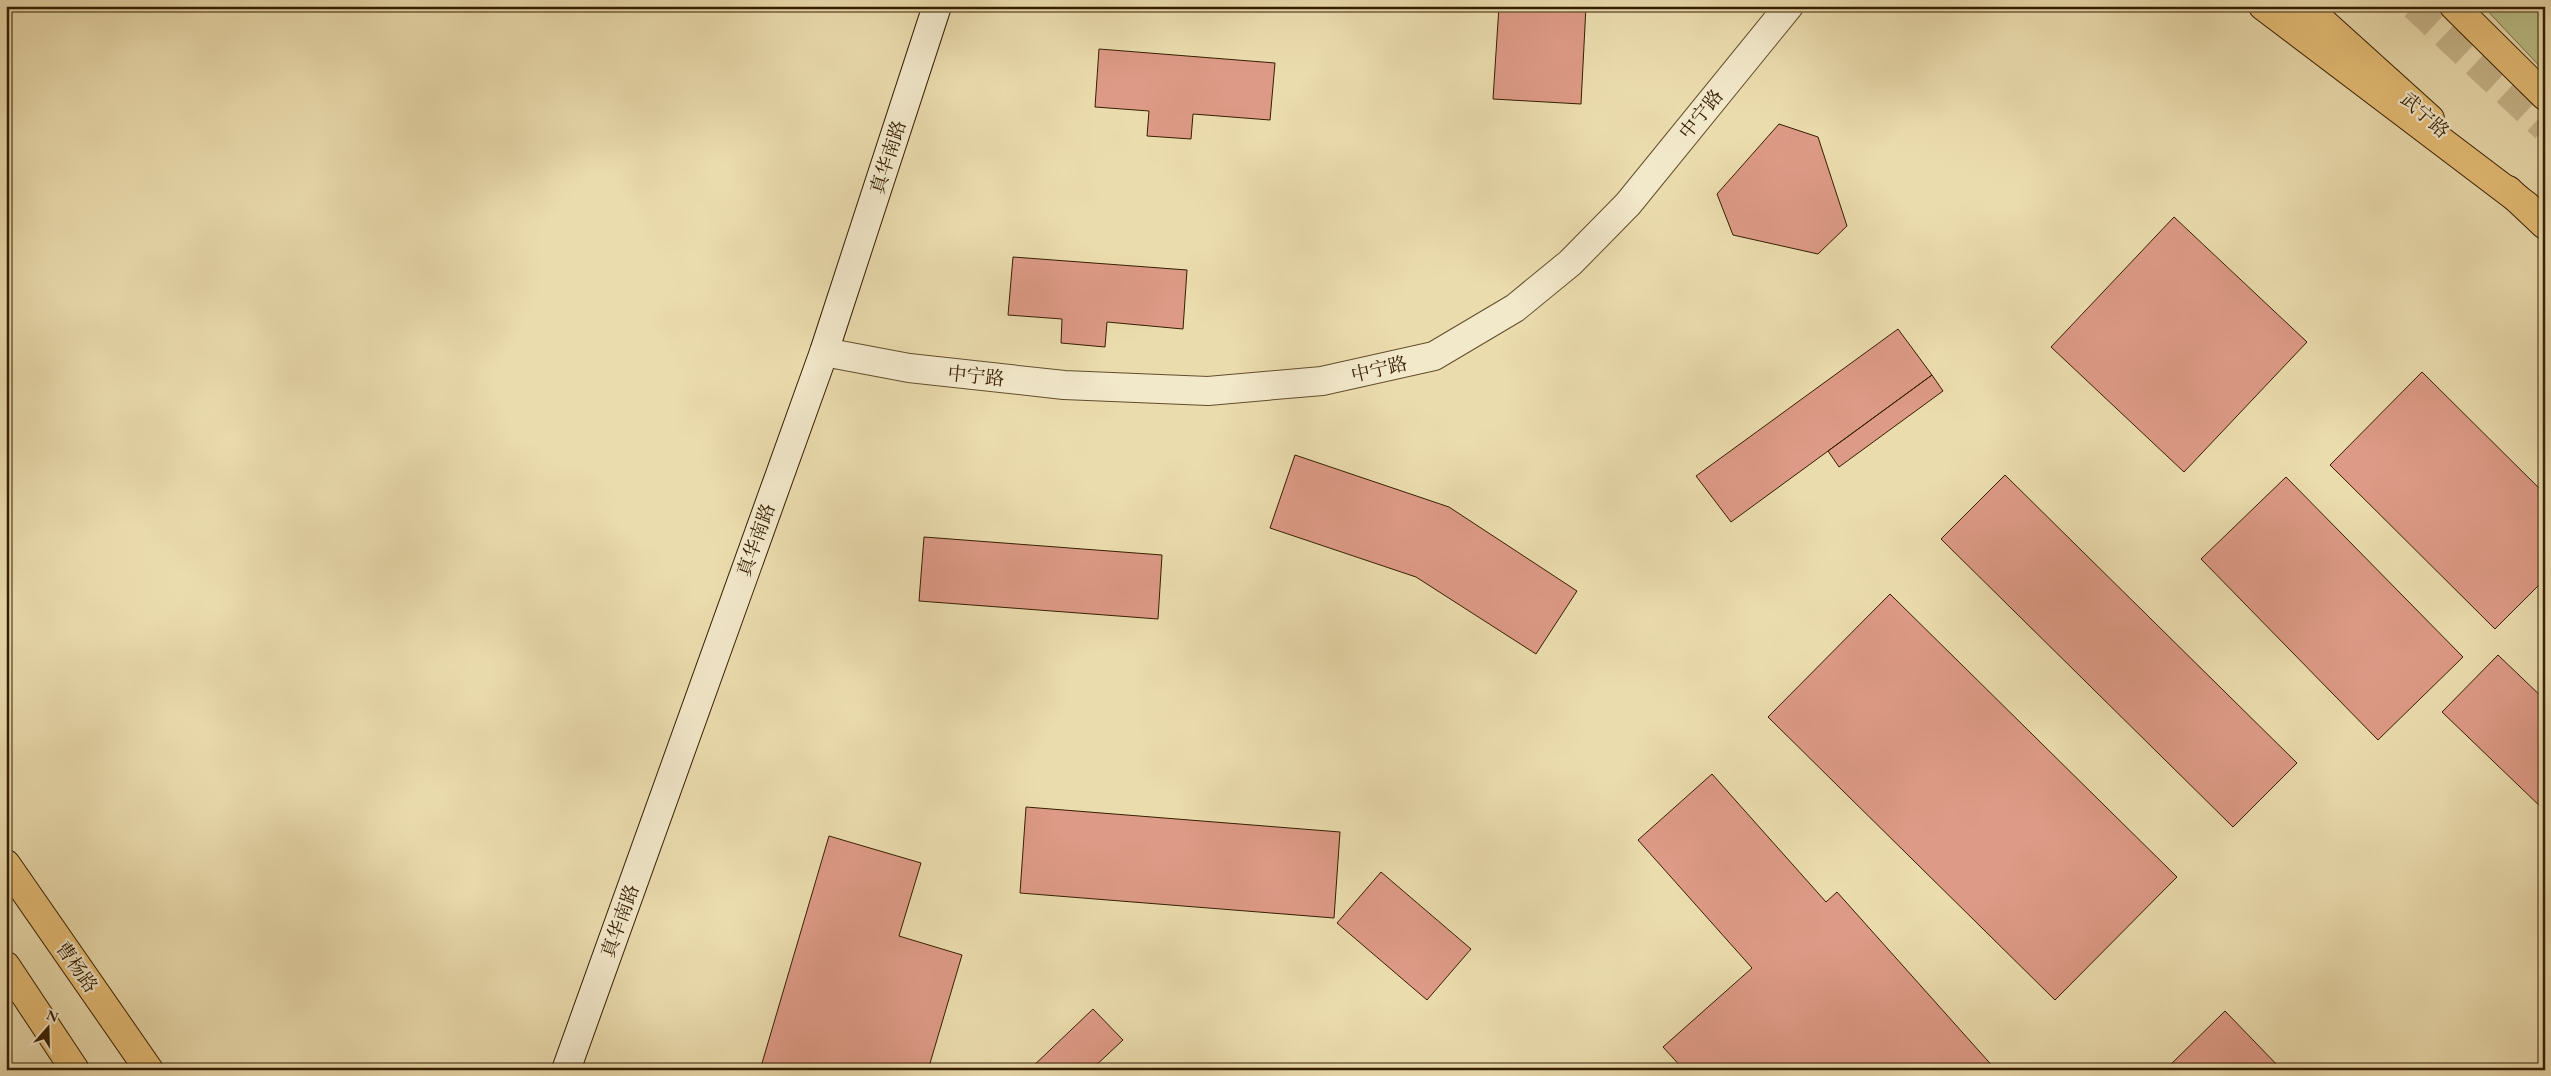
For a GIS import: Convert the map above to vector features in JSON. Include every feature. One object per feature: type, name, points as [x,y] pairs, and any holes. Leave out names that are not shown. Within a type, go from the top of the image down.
[{"type":"main road","name":"真华南路","points":[[566,1070],[824,352],[937,6]]},
{"type":"main road","name":"中宁路","points":[[824,352],[910,368],[1064,385],[1208,391],[1322,381],[1434,356],[1514,308],[1570,263],[1628,204],[1789,6]]},
{"type":"main road","points":[[2263,6],[2536,216]]},
{"type":"main road","name":"武宁路","points":[[2305,6],[2536,216]]},
{"type":"main road","points":[[2454,6],[2545,96]]},
{"type":"main road","name":"曹杨路","points":[[6,864],[149,1070]]},
{"type":"main road","points":[[6,966],[75,1070]]},
{"type":"green space","points":[[2483,6],[2545,6],[2545,72]]},
{"type":"building","points":[[1499,6],[1586,6],[1581,104],[1493,99]]},
{"type":"building","points":[[1099,49],[1275,63],[1270,120],[1193,114],[1191,139],[1147,136],[1149,111],[1095,107]]},
{"type":"building","points":[[1779,124],[1818,137],[1847,226],[1818,254],[1733,235],[1717,194]]},
{"type":"building","points":[[2174,217],[2307,342],[2184,472],[2051,347]]},
{"type":"building","points":[[1013,257],[1187,270],[1183,329],[1107,322],[1105,347],[1061,343],[1062,319],[1008,315]]},
{"type":"building","points":[[1898,329],[1932,375],[1731,522],[1696,476]]},
{"type":"building","points":[[2422,372],[2545,494],[2545,579],[2495,629],[2330,465]]},
{"type":"building","points":[[1932,375],[1943,391],[1839,467],[1828,451]]},
{"type":"building","points":[[1295,455],[1449,507],[1577,591],[1536,654],[1416,577],[1270,528]]},
{"type":"building","points":[[2005,475],[2297,763],[2233,827],[1941,539]]},
{"type":"building","points":[[2286,477],[2463,657],[2378,740],[2201,559]]},
{"type":"building","points":[[924,537],[1162,555],[1158,619],[919,601]]},
{"type":"building","points":[[1890,594],[2177,877],[2055,1000],[1768,717]]},
{"type":"building","points":[[2498,655],[2545,700],[2545,811],[2442,712]]},
{"type":"building","points":[[1712,774],[1826,902],[1837,892],[1996,1070],[1684,1070],[1663,1047],[1752,968],[1638,840]]},
{"type":"building","points":[[1026,807],[1340,832],[1334,918],[1020,893]]},
{"type":"building","points":[[829,836],[921,863],[899,936],[962,955],[928,1070],[760,1070]]},
{"type":"building","points":[[1381,872],[1471,949],[1427,1000],[1337,923]]},
{"type":"building","points":[[1093,1009],[1123,1040],[1091,1070],[1029,1070]]},
{"type":"building","points":[[2225,1011],[2282,1070],[2165,1070]]},
{"type":"tunnel","points":[[2414,6],[2545,128]]}]
